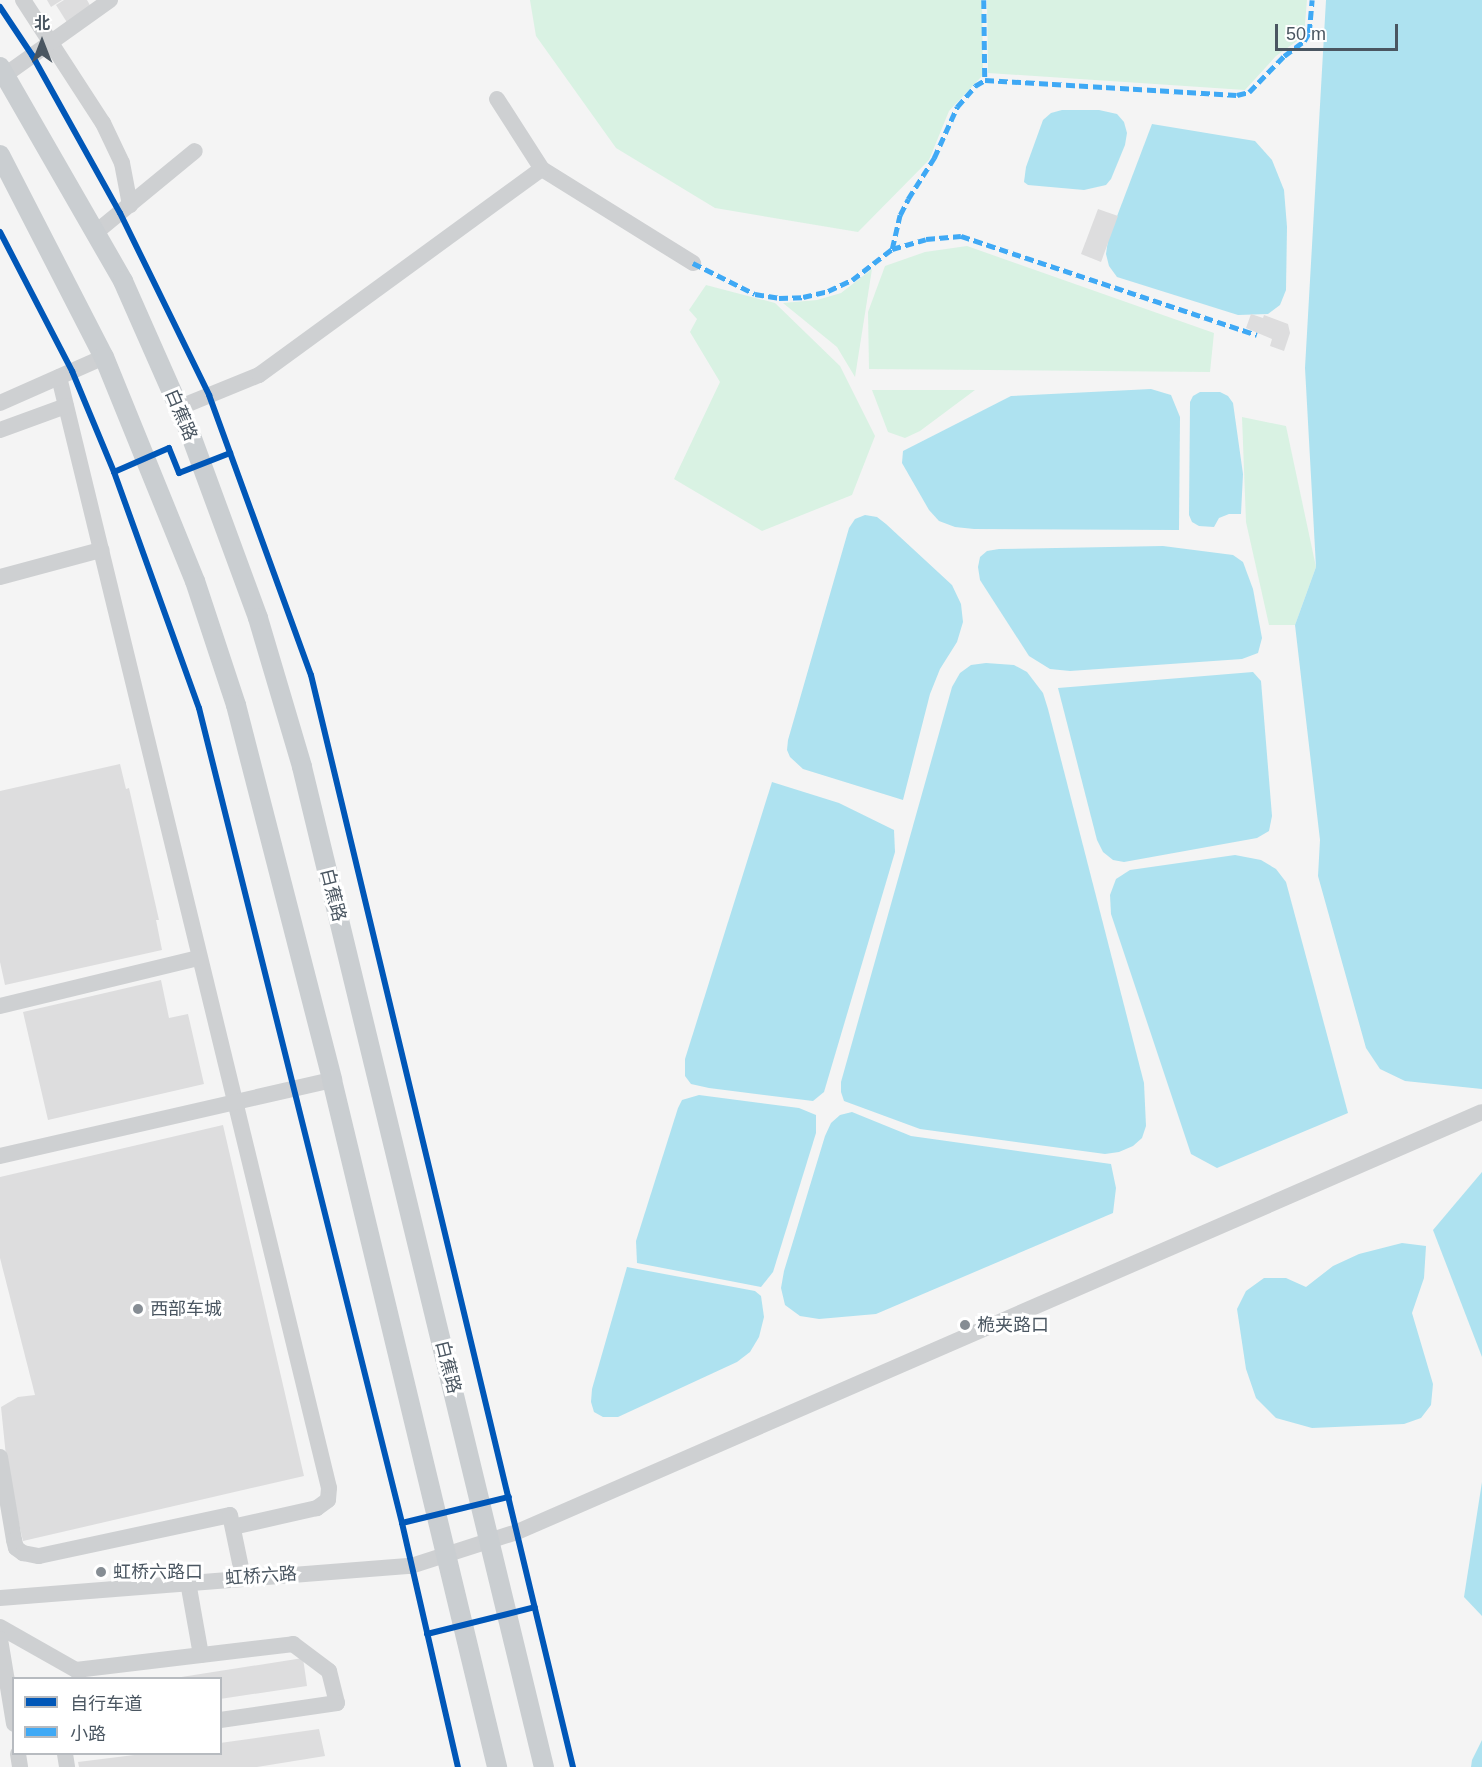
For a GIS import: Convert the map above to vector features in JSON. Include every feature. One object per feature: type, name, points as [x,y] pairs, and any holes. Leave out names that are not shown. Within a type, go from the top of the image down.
[{"type":"main road","name":"白蕉路","points":[[3,71],[123,281],[178,408],[258,618],[302,767],[544,1767]]},
{"type":"main road","points":[[2,162],[104,357],[195,581],[236,705],[332,1080],[497,1767]]},
{"type":"street","points":[[22,0],[103,123],[122,163],[130,205]]},
{"type":"street","points":[[3,71],[50,43],[110,0]]},
{"type":"street","points":[[497,99],[542,169],[693,263]]},
{"type":"street","points":[[95,233],[195,151]]},
{"type":"street","points":[[178,408],[259,375],[542,169]]},
{"type":"street","points":[[0,403],[104,357]]},
{"type":"street","points":[[59,377],[330,1494],[324,1505],[317,1508],[233,1527]]},
{"type":"street","points":[[0,430],[66,406]]},
{"type":"street","points":[[0,576],[101,550]]},
{"type":"street","points":[[0,1006],[200,958]]},
{"type":"street","points":[[0,1156],[332,1080]]},
{"type":"street","name":"虹桥六路","points":[[0,1598],[411,1566],[490,1541],[517,1532],[1482,1112]]},
{"type":"street","points":[[0,1457],[16,1548],[30,1556],[230,1515],[243,1578]]},
{"type":"street","points":[[188,1582],[201,1655]]},
{"type":"street","points":[[0,1627],[73,1674],[293,1644],[329,1671],[337,1703],[222,1720]]},
{"type":"street","points":[[0,1639],[12,1712]]},
{"type":"green space","points":[[530,0],[982,0],[983,75],[949,111],[929,160],[858,232],[715,208],[616,148],[536,36]]},
{"type":"green space","points":[[987,0],[1307,0],[1304,36],[1276,56],[1245,90],[988,73]]},
{"type":"green space","points":[[967,246],[1214,333],[1210,372],[869,369],[868,312],[885,266],[925,252]]},
{"type":"green space","points":[[872,269],[855,377],[837,347],[783,303],[817,300],[841,293]]},
{"type":"green space","points":[[706,285],[775,303],[840,366],[875,436],[852,495],[762,531],[674,479],[720,382],[690,332],[697,319],[689,310]]},
{"type":"green space","points":[[872,390],[975,390],[920,431],[905,438],[888,432]]},
{"type":"green space","points":[[1242,417],[1286,426],[1316,567],[1295,625],[1269,625],[1246,522]]},
{"type":"water","points":[[1326,0],[1482,0],[1482,1089],[1405,1081],[1380,1069],[1366,1048],[1318,876],[1320,840],[1295,625],[1316,567],[1305,368]]},
{"type":"water","points":[[1062,110],[1099,110],[1117,114],[1124,122],[1127,133],[1125,145],[1111,179],[1106,185],[1084,190],[1028,185],[1024,182],[1026,167],[1043,120],[1051,113]]},
{"type":"water","points":[[1152,124],[1255,141],[1272,160],[1284,190],[1287,227],[1286,290],[1280,305],[1268,314],[1238,315],[1117,277],[1109,266],[1106,254],[1108,240]]},
{"type":"water","points":[[1151,389],[1171,395],[1180,417],[1179,530],[955,527],[939,521],[929,510],[902,463],[903,451],[1011,396]]},
{"type":"water","points":[[1200,392],[1220,392],[1228,396],[1233,403],[1243,474],[1241,514],[1229,514],[1219,518],[1214,527],[1199,526],[1192,522],[1189,515],[1190,402],[1193,396]]},
{"type":"water","points":[[865,515],[877,517],[886,524],[952,585],[961,604],[963,622],[957,642],[940,669],[930,694],[903,800],[803,769],[790,757],[787,750],[849,528],[855,519]]},
{"type":"water","points":[[1163,546],[1233,555],[1243,562],[1253,589],[1262,638],[1258,653],[1242,659],[1070,671],[1050,669],[1029,656],[980,580],[978,567],[980,557],[987,551],[999,549]]},
{"type":"water","points":[[986,663],[1014,665],[1027,672],[1043,693],[1048,709],[1144,1083],[1146,1126],[1142,1138],[1133,1146],[1119,1152],[1105,1154],[920,1129],[844,1101],[841,1092],[841,1082],[952,687],[960,673],[971,665]]},
{"type":"water","points":[[1253,672],[1261,681],[1272,816],[1269,831],[1257,838],[1124,862],[1113,860],[1103,852],[1097,840],[1058,688]]},
{"type":"water","points":[[772,782],[839,803],[894,830],[895,852],[824,1092],[813,1101],[709,1088],[691,1084],[685,1076],[685,1059]]},
{"type":"water","points":[[1235,855],[1261,860],[1276,869],[1286,882],[1348,1113],[1217,1168],[1191,1154],[1111,914],[1110,895],[1116,879],[1130,870]]},
{"type":"water","points":[[699,1095],[799,1108],[816,1115],[816,1133],[773,1272],[761,1287],[637,1263],[636,1241],[678,1108],[682,1100]]},
{"type":"water","points":[[852,1112],[911,1136],[1111,1164],[1116,1188],[1113,1213],[876,1314],[819,1319],[800,1316],[785,1305],[781,1288],[784,1271],[825,1136],[831,1123],[840,1115]]},
{"type":"water","points":[[1482,1172],[1482,1357],[1433,1230]]},
{"type":"water","points":[[1402,1243],[1426,1246],[1424,1278],[1412,1313],[1433,1384],[1431,1405],[1421,1418],[1404,1424],[1312,1428],[1276,1418],[1256,1398],[1246,1369],[1237,1309],[1246,1291],[1264,1278],[1286,1278],[1306,1287],[1333,1266],[1359,1254]]},
{"type":"water","points":[[627,1267],[755,1291],[761,1296],[764,1317],[759,1337],[750,1352],[737,1362],[618,1417],[603,1417],[594,1412],[591,1402],[592,1389]]},
{"type":"water","points":[[1482,1482],[1482,1616],[1464,1597]]},
{"type":"water","points":[[1482,1740],[1482,1767],[1471,1767],[1472,1760]]},
{"type":"building","points":[[47,0],[62,0],[51,7]]},
{"type":"building","points":[[64,0],[87,0],[92,9],[68,24],[56,5]]},
{"type":"building","points":[[1098,209],[1118,216],[1101,262],[1081,254]]},
{"type":"building","points":[[1251,314],[1263,318],[1264,315],[1288,324],[1290,333],[1284,351],[1270,346],[1272,339],[1246,328]]},
{"type":"building","points":[[120,764],[126,789],[129,788],[159,920],[156,920],[162,950],[5,985],[0,962],[0,791]]},
{"type":"building","points":[[161,980],[169,1018],[188,1014],[204,1084],[48,1120],[23,1012]]},
{"type":"building","points":[[223,1125],[304,1476],[23,1541],[8,1476],[1,1407],[18,1397],[35,1395],[0,1258],[0,1177]]},
{"type":"building","points":[[303,1658],[307,1686],[222,1699],[222,1677],[181,1677]]},
{"type":"building","points":[[319,1729],[325,1756],[257,1767],[79,1767],[78,1762],[134,1755],[222,1755],[222,1743]]},
{"type":"marked path","points":[[984,0],[985,80]]},
{"type":"marked path","points":[[892,249],[900,215],[934,158],[957,107],[975,86],[985,80],[1237,95],[1249,92],[1284,56],[1304,41],[1309,33],[1312,0]]},
{"type":"marked path","points":[[693,263],[755,294],[779,298],[803,297],[828,291],[852,280],[892,249],[926,239],[961,236],[1257,335]]},
{"type":"cycle path","points":[[0,7],[32,55],[120,213],[209,395],[311,675],[573,1767]]},
{"type":"cycle path","points":[[0,232],[72,371],[114,472],[199,708],[402,1523],[458,1767]]},
{"type":"cycle path","points":[[114,472],[169,448],[179,473],[230,453]]},
{"type":"cycle path","points":[[402,1523],[509,1497]]},
{"type":"cycle path","points":[[427,1634],[535,1607]]},
{"type":"place","name":"西部车城","points":[[138,1309]]},
{"type":"place","name":"桅夹路口","points":[[965,1325]]},
{"type":"place","name":"虹桥六路口","points":[[101,1572]]}]
